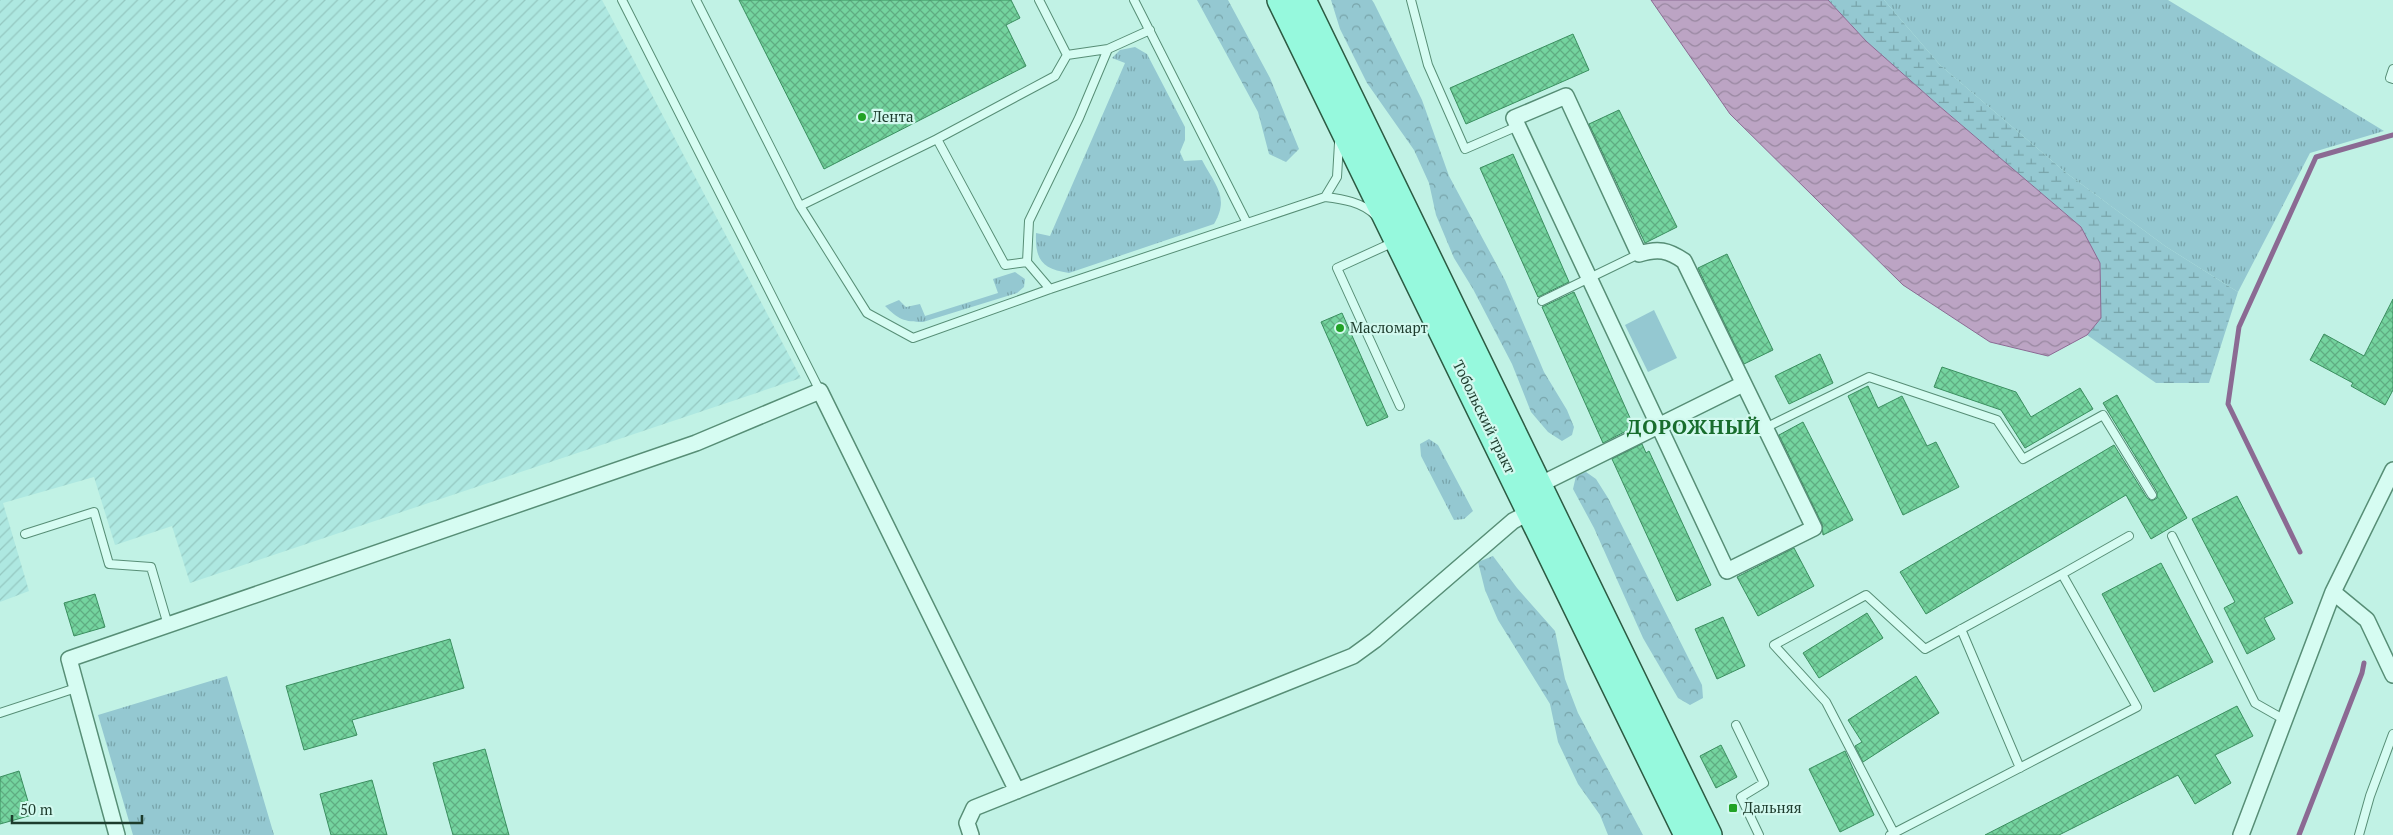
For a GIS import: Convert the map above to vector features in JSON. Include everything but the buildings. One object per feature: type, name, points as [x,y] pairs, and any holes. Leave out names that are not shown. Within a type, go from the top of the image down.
[{"type":"main road","name":"Тобольский тракт","points":[[1280,0],[1687,835]]},
{"type":"main road","name":"Тобольский тракт","points":[[1302,0],[1709,835]]},
{"type":"street","points":[[1566,96],[1639,254],[1653,250],[1665,250],[1684,261],[1814,528],[1727,571],[1658,428],[1514,118],[1566,96]]},
{"type":"street","points":[[1539,486],[1743,384]]},
{"type":"street","points":[[117,835],[69,660],[696,443],[820,391],[1016,791]]},
{"type":"street","points":[[2241,835],[2333,592],[2393,470]]},
{"type":"street","points":[[971,835],[967,824],[974,808],[1353,656],[1375,640],[1513,521],[1530,512]]},
{"type":"street","points":[[2333,592],[2367,620],[2393,675]]},
{"type":"lane","points":[[622,0],[820,391]]},
{"type":"lane","points":[[696,0],[800,206],[867,313],[913,338],[1050,289],[1324,197],[1346,200],[1371,211],[1398,241],[1337,268],[1400,406]]},
{"type":"lane","points":[[1039,0],[1066,55]]},
{"type":"lane","points":[[1134,0],[1247,223]]},
{"type":"lane","points":[[1411,0],[1428,66],[1465,150],[1518,126]]},
{"type":"lane","points":[[1066,55],[1108,49],[1150,30]]},
{"type":"lane","points":[[1050,289],[1027,262],[1029,221],[1079,118],[1108,49]]},
{"type":"lane","points":[[800,206],[937,139],[1055,76],[1066,55]]},
{"type":"lane","points":[[2393,69],[2390,78],[2393,79]]},
{"type":"lane","points":[[1324,197],[1337,177],[1340,153],[1338,119]]},
{"type":"lane","points":[[937,139],[1005,264],[1027,262]]},
{"type":"lane","points":[[1542,301],[1639,254]]},
{"type":"lane","points":[[1765,428],[1869,377],[1998,420],[2023,459],[2104,415],[2152,495]]},
{"type":"lane","points":[[26,534],[94,512],[109,564],[151,567],[168,625]]},
{"type":"lane","points":[[2062,574],[2137,707],[1892,834],[1826,702],[1774,645],[1866,595],[1925,649],[2129,536]]},
{"type":"lane","points":[[2172,536],[2255,703],[2285,720]]},
{"type":"lane","points":[[1961,629],[2020,768]]},
{"type":"lane","points":[[0,713],[76,688]]},
{"type":"lane","points":[[1736,725],[1764,783],[1741,797],[1758,835]]},
{"type":"lane","points":[[2359,835],[2370,796],[2393,734]]},
{"type":"shaded area","points":[[0,0],[602,0],[801,378],[190,583],[172,526],[115,545],[94,477],[3,503],[29,591],[0,602]]},
{"type":"green space","points":[[1197,0],[1228,0],[1270,78],[1299,149],[1286,162],[1269,154],[1258,112]]},
{"type":"green space","points":[[1331,0],[1372,0],[1374,3],[1422,100],[1449,176],[1505,280],[1544,372],[1567,410],[1574,427],[1572,435],[1562,441],[1548,432],[1531,412],[1512,364],[1473,289],[1454,258],[1436,215],[1429,183],[1414,150],[1367,83],[1340,29]]},
{"type":"green space","points":[[1828,0],[1884,0],[1940,65],[2065,172],[2165,246],[2238,292],[2209,383],[2156,383],[2087,335],[2101,318],[2100,296],[2081,227],[1866,41]]},
{"type":"green space","points":[[1884,0],[2168,0],[2384,131],[2310,153],[2238,292],[2165,246],[2065,172],[1940,65]]},
{"type":"green space","points":[[1135,47],[1147,54],[1185,127],[1185,140],[1180,152],[1184,161],[1202,160],[1216,184],[1221,198],[1219,215],[1214,224],[1069,273],[1052,269],[1042,262],[1039,256],[1036,233],[1050,236],[1125,63],[1112,58],[1120,50]]},
{"type":"green space","points":[[1015,272],[1025,279],[1024,287],[1017,293],[923,322],[902,319],[885,306],[899,300],[906,307],[920,304],[925,316],[998,293],[993,279]]},
{"type":"green space","points":[[1654,310],[1677,358],[1648,372],[1625,325]]},
{"type":"green space","points":[[1429,439],[1438,445],[1473,511],[1464,519],[1454,520],[1421,456],[1420,444]]},
{"type":"green space","points":[[1586,472],[1596,479],[1608,498],[1702,685],[1703,698],[1690,705],[1678,698],[1643,638],[1594,528],[1573,489],[1576,476]]},
{"type":"green space","points":[[1493,556],[1517,588],[1555,631],[1565,679],[1578,713],[1643,835],[1608,835],[1600,815],[1578,784],[1558,742],[1550,704],[1498,620],[1485,590],[1478,562]]},
{"type":"green space","points":[[227,676],[274,835],[133,835],[98,715]]},
{"type":"water","points":[[1651,0],[1828,0],[1866,41],[2081,227],[2100,263],[2101,318],[2087,335],[2048,356],[1990,342],[1903,285],[1730,114]]},
{"type":"waterway","points":[[2300,552],[2228,404],[2239,327],[2316,157],[2393,135]]},
{"type":"waterway","points":[[2299,835],[2362,673],[2364,663]]},
{"type":"place","name":"Лента","points":[[862,117]]},
{"type":"place","name":"Масломарт","points":[[1340,328]]},
{"type":"place","name":"Дальняя","points":[[1733,808]]},
{"type":"district","name":"ДОРОЖНЫЙ","points":[[1694,427]]}]
